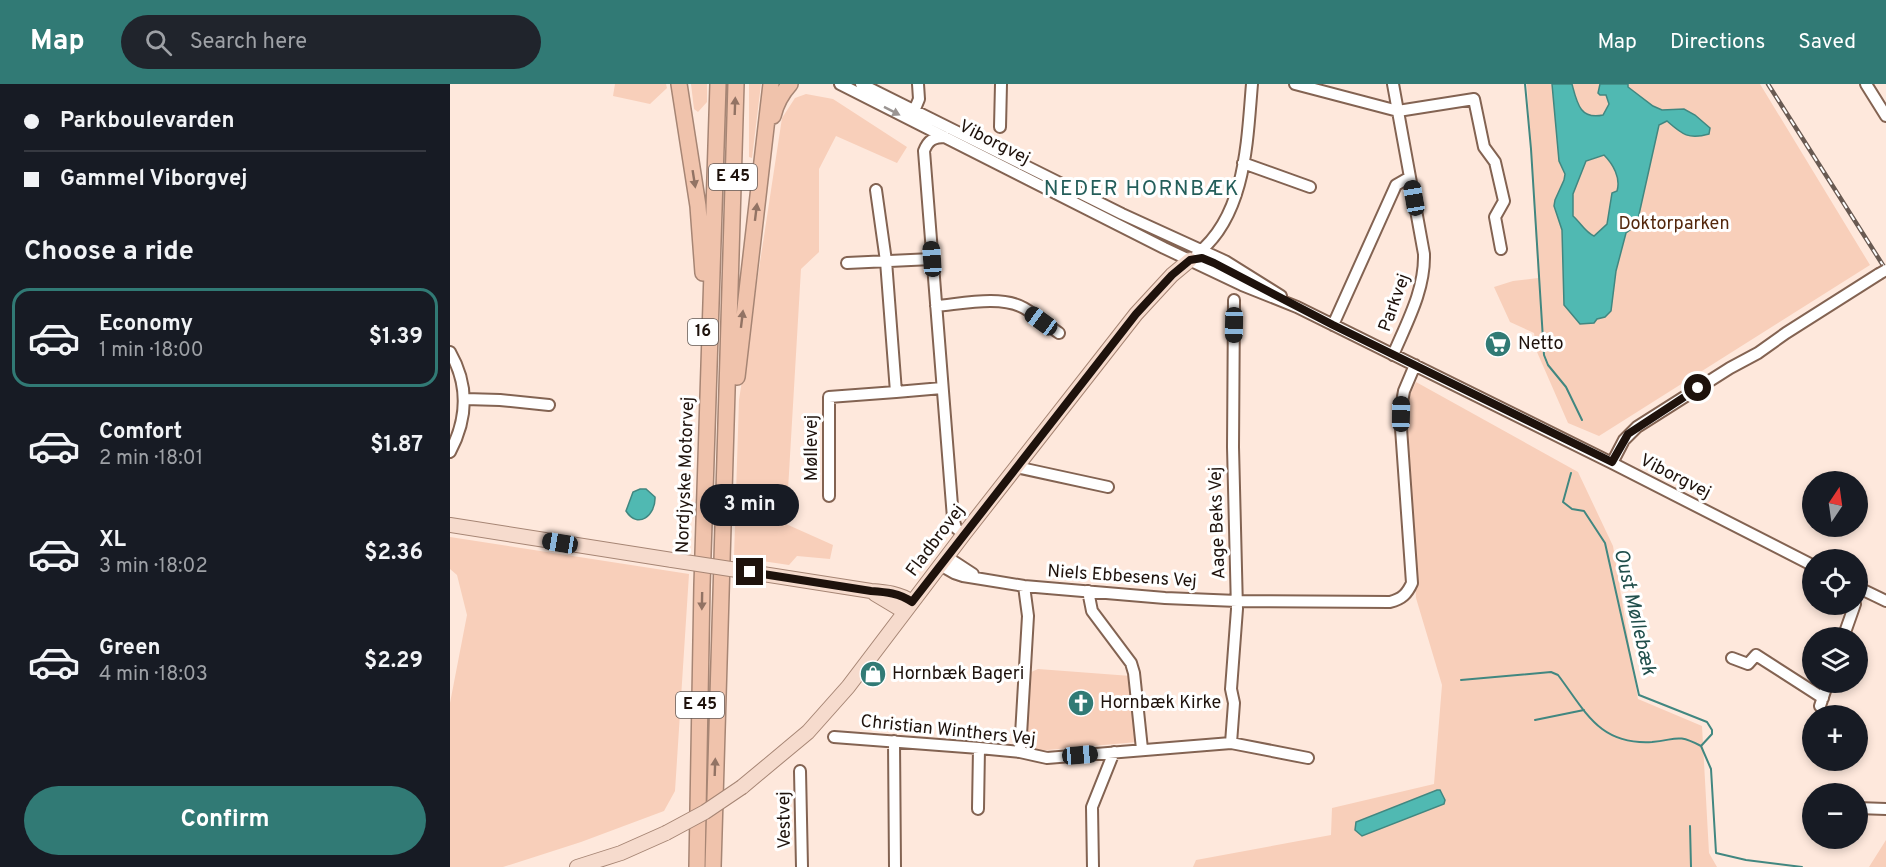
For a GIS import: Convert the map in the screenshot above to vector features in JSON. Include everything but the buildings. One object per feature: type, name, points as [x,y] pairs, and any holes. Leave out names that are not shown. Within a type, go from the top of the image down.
[{"type":"highway","name":"16","points":[[679,84],[698,206],[703,256],[704,543]]},
{"type":"highway","name":"Nordjyske Motorvej","points":[[697,867],[718,84]]},
{"type":"highway","name":"Nordjyske Motorvej","points":[[713,867],[736,84]]},
{"type":"highway","name":"16","points":[[720,586],[739,346],[771,84]]},
{"type":"highway","points":[[761,171],[775,106],[790,84]]},
{"type":"main road","name":"Fladbrovej","points":[[577,867],[621,853],[705,812],[742,787],[808,732],[848,687],[1136,314],[1172,275],[1190,260]]},
{"type":"main road","points":[[450,525],[871,591],[908,607]]},
{"type":"street","name":"Viborgvej","points":[[840,84],[1190,260],[1242,285],[1297,307],[1612,462],[1802,560]]},
{"type":"street","name":"Viborgvej","points":[[861,84],[1122,214],[1202,251],[1250,276],[1297,307]]},
{"type":"street","points":[[914,111],[919,99],[918,84]]},
{"type":"street","points":[[999,127],[1001,84]]},
{"type":"street","name":"Fladbrovej","points":[[1190,260],[1212,242],[1236,196],[1243,163],[1252,84]]},
{"type":"street","points":[[1295,84],[1398,111],[1474,99],[1484,147],[1495,162],[1504,201],[1496,217],[1501,249]]},
{"type":"street","name":"Parkvej","points":[[1393,84],[1424,254],[1424,271],[1420,290],[1393,355]]},
{"type":"street","points":[[1866,84],[1884,110]]},
{"type":"street","points":[[945,137],[932,139],[926,144],[924,151],[953,519],[956,528],[964,534]]},
{"type":"street","points":[[1243,163],[1310,187]]},
{"type":"street","points":[[1333,325],[1396,185],[1410,177]]},
{"type":"street","points":[[876,190],[886,261],[896,392]]},
{"type":"street","points":[[1115,222],[1137,229],[1188,252],[1202,251]]},
{"type":"street","points":[[847,263],[932,259]]},
{"type":"street","points":[[1612,462],[1624,440],[1637,427],[1730,368],[1755,347],[1786,333],[1883,272]]},
{"type":"street","name":"Aage Beks Vej","points":[[1231,743],[1234,703],[1231,689],[1237,601],[1233,447],[1234,300]]},
{"type":"street","points":[[936,306],[1000,301],[1011,303],[1023,308],[1059,333]]},
{"type":"street","points":[[450,352],[463,381],[465,399],[461,429],[450,452]]},
{"type":"street","name":"Niels Ebbesens Vej","points":[[944,561],[978,577],[1024,586],[1165,598],[1237,601],[1387,602],[1398,600],[1407,594],[1412,583],[1401,402],[1415,365]]},
{"type":"street","name":"Møllevej","points":[[829,496],[829,397],[942,388]]},
{"type":"street","points":[[465,399],[549,405]]},
{"type":"street","points":[[1016,467],[1108,488]]},
{"type":"street","points":[[1020,752],[1028,616],[1024,586]]},
{"type":"street","points":[[1088,591],[1092,610],[1123,651],[1134,673],[1142,749]]},
{"type":"street","points":[[1868,595],[1886,601]]},
{"type":"street","points":[[1732,658],[1748,664],[1756,655],[1802,688]]},
{"type":"street","points":[[1809,693],[1821,702],[1824,693]]},
{"type":"street","name":"Christian Winthers Vej","points":[[834,737],[1020,752],[1047,758],[1231,743],[1308,758]]},
{"type":"street","points":[[894,741],[895,867]]},
{"type":"street","points":[[978,809],[979,748]]},
{"type":"street","points":[[1092,867],[1092,807],[1114,752]]},
{"type":"street","name":"Vestvej","points":[[800,771],[802,867]]},
{"type":"street","points":[[1868,808],[1886,809]]},
{"type":"green space","points":[[615,84],[666,84],[667,88],[650,104],[613,96]]},
{"type":"green space","points":[[691,84],[707,84],[707,102],[698,112],[694,109]]},
{"type":"green space","points":[[749,84],[761,84],[752,158],[749,157]]},
{"type":"green space","name":"Doktorparken","points":[[1527,84],[1760,84],[1870,265],[1599,436],[1568,423],[1537,352],[1534,333],[1510,322],[1494,287],[1513,281],[1538,278]]},
{"type":"green space","points":[[806,94],[833,99],[907,147],[897,163],[836,136],[819,169],[819,252],[801,269],[786,524],[833,545],[830,559],[797,556],[789,565],[734,557],[739,400],[782,118],[795,98]]},
{"type":"green space","points":[[1416,382],[1578,472],[1613,546],[1638,699],[1702,726],[1709,853],[1717,867],[1193,867],[1196,860],[1331,835],[1332,808],[1434,784],[1442,685],[1416,598],[1406,403]]},
{"type":"green space","points":[[450,537],[689,574],[675,791],[664,811],[581,842],[503,867],[450,867],[450,703],[467,615],[457,575],[450,569]]},
{"type":"green space","points":[[1038,669],[1131,676],[1137,742],[1036,751],[1028,749],[1024,743],[1029,673]]},
{"type":"green space","points":[[1886,840],[1886,867],[1869,867]]},
{"type":"water","points":[[1552,84],[1572,84],[1581,108],[1589,115],[1595,116],[1603,115],[1609,104],[1606,95],[1598,93],[1600,84],[1628,84],[1628,87],[1653,106],[1662,110],[1684,109],[1710,128],[1709,134],[1690,136],[1667,121],[1659,125],[1638,219],[1634,227],[1626,233],[1616,271],[1611,311],[1594,323],[1580,324],[1564,305],[1562,230],[1554,206],[1565,174],[1559,161]],"holes":[[[1604,155],[1613,167],[1618,186],[1617,191],[1612,193],[1607,224],[1594,236],[1573,216],[1573,194],[1586,161]]]},
{"type":"water","points":[[646,489],[655,497],[653,509],[641,520],[631,517],[626,511],[633,492]]},
{"type":"water","points":[[1440,790],[1445,800],[1444,804],[1362,836],[1355,830],[1356,822]]},
{"type":"waterway","name":"Oust Møllebæk","points":[[1525,84],[1544,355],[1548,365],[1566,387],[1582,420]]},
{"type":"waterway","name":"Oust Møllebæk","points":[[1571,473],[1563,502],[1572,509],[1584,511],[1605,543],[1639,695],[1707,722],[1712,730],[1712,734],[1701,746],[1711,769],[1716,853],[1746,860],[1802,867]]},
{"type":"waterway","points":[[1461,680],[1551,672],[1558,675],[1586,713],[1606,732],[1634,742],[1681,738],[1701,746]]},
{"type":"waterway","points":[[1535,720],[1584,710]]},
{"type":"waterway","points":[[1690,826],[1691,867]]},
{"type":"railway","points":[[1768,84],[1886,270]]},
{"type":"place","name":"Netto","points":[[1498,344]]},
{"type":"place","name":"Hornbæk Bageri","points":[[873,674]]},
{"type":"place","name":"Hornbæk Kirke","points":[[1081,703]]},
{"type":"district","name":"NEDER HORNBÆK","points":[[1142,189]]},
{"type":"route","points":[[750,572],[888,592],[903,596],[912,602],[1136,314],[1172,275],[1190,260],[1197,258],[1214,263],[1333,325],[1612,462],[1628,434],[1698,388]]}]
